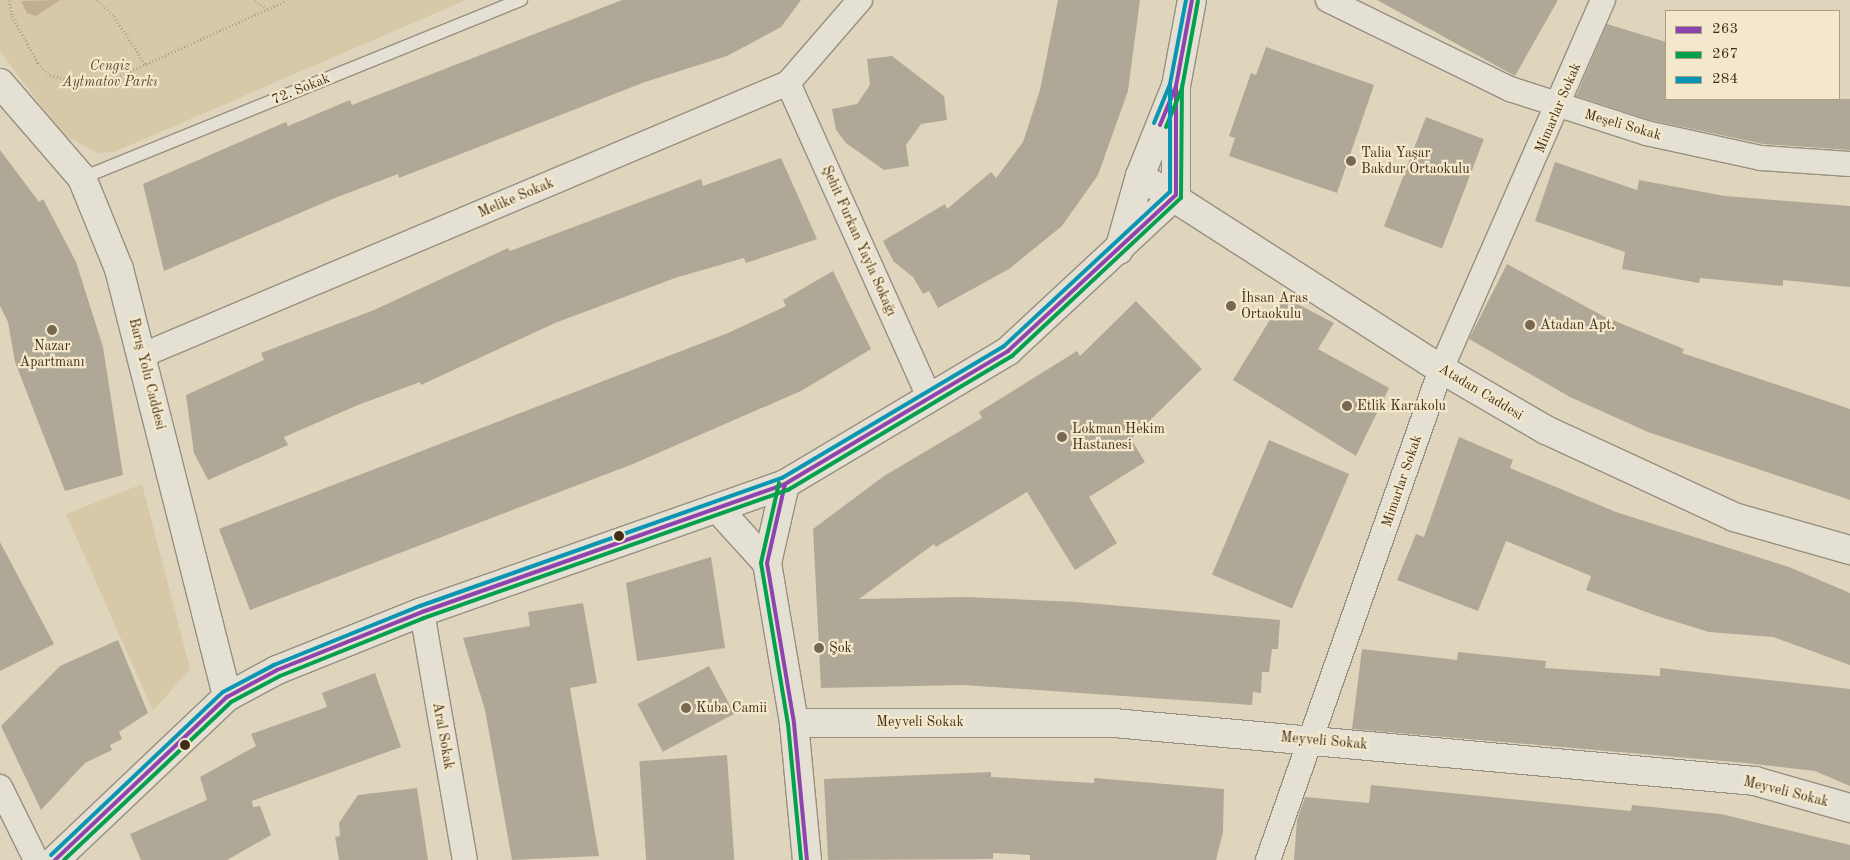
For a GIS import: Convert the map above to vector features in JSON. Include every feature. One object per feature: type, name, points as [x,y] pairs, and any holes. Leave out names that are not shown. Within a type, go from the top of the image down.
[{"type":"street","name":"Melike Sokak","points":[[142,355],[788,83],[860,0]]},
{"type":"street","points":[[55,860],[227,697],[277,670],[422,612],[785,484],[930,399],[1032,332],[1176,196],[1176,86],[1192,0]]},
{"type":"street","name":"Meşeli Sokak","points":[[1328,0],[1510,89],[1560,106],[1646,133],[1761,158],[1850,164]]},
{"type":"street","name":"Mimarlar Sokak","points":[[1268,860],[1308,739],[1441,369],[1560,106],[1603,0]]},
{"type":"street","name":"Barış Yolu Caddesi","points":[[0,83],[82,178],[119,269],[227,697]]},
{"type":"street","name":"Şehit Furkan Yayla Sokağı","points":[[788,83],[930,399]]},
{"type":"street","points":[[1118,251],[1140,176],[1176,86]]},
{"type":"street","name":"Atadan Caddesi","points":[[1140,176],[1176,196],[1441,369],[1546,430],[1734,517],[1850,550]]},
{"type":"street","points":[[785,484],[767,563],[794,723],[807,860]]},
{"type":"street","points":[[718,509],[767,563]]},
{"type":"street","name":"Aral Sokak","points":[[422,612],[465,860]]},
{"type":"street","name":"Meyveli Sokak","points":[[794,723],[1114,723],[1308,739],[1755,781],[1850,808]]},
{"type":"street","points":[[0,787],[36,860]]},
{"type":"lane","name":"72. Sokak","points":[[82,178],[521,0]]},
{"type":"path","points":[[9,0],[24,42],[50,75],[98,84],[287,0]]},
{"type":"path","points":[[96,0],[114,16],[146,64]]},
{"type":"path","points":[[255,0],[267,9]]},
{"type":"green space","name":"Cengiz Aytmatov Parkı","points":[[0,0],[466,0],[114,152],[98,153],[63,135],[0,51]]},
{"type":"green space","points":[[142,484],[190,669],[153,711],[66,514]]},
{"type":"shaded area","points":[[60,0],[36,16],[27,13],[21,1]]},
{"type":"building","points":[[622,0],[801,0],[781,27],[727,56],[645,82],[399,178],[398,174],[335,198],[164,271],[143,184],[286,122],[288,126],[350,100],[352,105]]},
{"type":"building","points":[[1058,0],[1140,0],[1128,91],[1098,175],[1062,226],[1009,269],[938,308],[929,291],[923,294],[913,277],[894,262],[883,241],[945,204],[947,209],[991,172],[996,178],[1023,142],[1040,90]]},
{"type":"building","points":[[1377,0],[1558,0],[1515,76]]},
{"type":"building","points":[[1607,24],[1665,42],[1665,100],[1850,99],[1850,150],[1763,144],[1650,120],[1576,96]]},
{"type":"building","points":[[1266,47],[1374,85],[1337,193],[1229,156],[1235,138],[1229,136],[1251,73],[1256,75]]},
{"type":"building","points":[[892,56],[944,96],[947,120],[921,124],[906,145],[909,166],[884,170],[846,143],[836,130],[832,109],[857,104],[870,85],[867,59]]},
{"type":"building","points":[[1426,117],[1484,139],[1442,248],[1384,226]]},
{"type":"building","points":[[0,150],[39,202],[43,199],[76,262],[103,347],[123,475],[65,491],[15,362],[8,322],[0,306]]},
{"type":"building","points":[[781,158],[817,239],[746,263],[744,258],[675,278],[555,323],[421,385],[420,382],[358,405],[284,437],[288,445],[208,480],[194,453],[186,395],[264,360],[261,353],[374,310],[508,248],[510,251],[701,179],[703,186]]},
{"type":"building","points":[[1555,162],[1637,190],[1639,180],[1725,196],[1850,206],[1850,287],[1783,280],[1783,286],[1700,278],[1699,283],[1622,269],[1625,252],[1535,221]]},
{"type":"building","points":[[1507,264],[1605,317],[1684,349],[1682,353],[1850,409],[1850,500],[1648,432],[1570,397],[1469,339]]},
{"type":"building","points":[[833,271],[871,349],[801,391],[633,464],[250,610],[219,529],[728,333],[786,306],[783,300]]},
{"type":"building","points":[[1284,297],[1334,323],[1318,349],[1389,388],[1356,456],[1233,380]]},
{"type":"building","points":[[1136,301],[1202,369],[1131,439],[1145,462],[1089,497],[1117,543],[1075,570],[1027,492],[936,547],[934,544],[859,599],[967,597],[1076,602],[1280,620],[1278,649],[1272,649],[1269,672],[1262,672],[1261,693],[1253,692],[1252,705],[964,685],[821,688],[813,529],[884,476],[982,418],[979,412],[1077,351],[1080,356]]},
{"type":"building","points":[[1459,437],[1513,460],[1510,468],[1616,512],[1789,567],[1850,593],[1850,665],[1773,637],[1709,632],[1657,616],[1586,590],[1591,576],[1506,541],[1478,611],[1397,580],[1416,534],[1424,537]]},
{"type":"building","points":[[1269,440],[1349,474],[1292,608],[1212,574]]},
{"type":"building","points":[[0,542],[54,644],[0,671]]},
{"type":"building","points":[[711,557],[725,648],[637,661],[626,583]]},
{"type":"building","points":[[583,603],[597,683],[570,688],[599,856],[512,860],[485,710],[463,638],[530,626],[528,612]]},
{"type":"building","points":[[118,640],[148,713],[119,732],[122,739],[110,745],[112,750],[85,763],[41,810],[1,726],[60,666]]},
{"type":"building","points":[[1362,649],[1457,660],[1458,652],[1546,661],[1545,668],[1660,676],[1660,668],[1850,689],[1850,786],[1815,771],[1746,763],[1352,729]]},
{"type":"building","name":"Kuba Camii","points":[[709,666],[734,714],[663,752],[637,704]]},
{"type":"building","points":[[375,673],[401,747],[252,801],[253,807],[260,806],[271,835],[227,860],[141,860],[130,834],[207,800],[200,777],[256,746],[251,734],[327,707],[322,693]]},
{"type":"building","points":[[727,755],[734,860],[646,860],[639,761]]},
{"type":"building","points":[[991,772],[991,777],[1094,783],[1094,778],[1224,789],[1223,832],[1216,860],[1030,860],[1030,855],[993,853],[993,859],[828,860],[824,779]]},
{"type":"building","points":[[1371,785],[1631,811],[1632,805],[1721,814],[1850,845],[1850,860],[1294,860],[1297,820],[1305,797],[1369,803]]},
{"type":"building","points":[[417,788],[428,860],[339,860],[335,837],[340,836],[339,823],[358,795]]},
{"type":"transit line","name":"284","points":[[1154,123],[1170,84],[1186,0]]},
{"type":"transit line","name":"263","points":[[1160,125],[1176,86],[1192,0]]},
{"type":"transit line","name":"267","points":[[1166,127],[1182,88],[1198,1]]},
{"type":"transit line","name":"284","points":[[51,855],[223,692],[274,665],[420,606],[782,478],[1004,346],[1170,192],[1170,86]]},
{"type":"transit line","name":"263","points":[[55,860],[227,697],[277,670],[422,612],[785,484],[1008,351],[1176,195],[1176,86]]},
{"type":"transit line","name":"267","points":[[64,860],[231,702],[280,676],[424,618],[788,490],[1012,356],[1181,198],[1182,86]]},
{"type":"transit line","name":"267","points":[[779,483],[761,563],[788,724],[801,860]]},
{"type":"transit line","name":"263","points":[[785,484],[767,563],[794,723],[807,860]]},
{"type":"place","name":"Talia Yaşar Bakdur Ortaokulu","points":[[1351,161]]},
{"type":"place","name":"İhsan Aras Ortaokulu","points":[[1231,306]]},
{"type":"place","name":"Atadan Apt.","points":[[1530,325]]},
{"type":"place","name":"Nazar Apartmanı","points":[[52,330]]},
{"type":"place","name":"Etlik Karakolu","points":[[1347,406]]},
{"type":"place","name":"Lokman Hekim Hastanesi","points":[[1062,437]]},
{"type":"place","name":"Şok","points":[[819,648]]},
{"type":"place","name":"Kuba Camii","points":[[686,708]]}]
